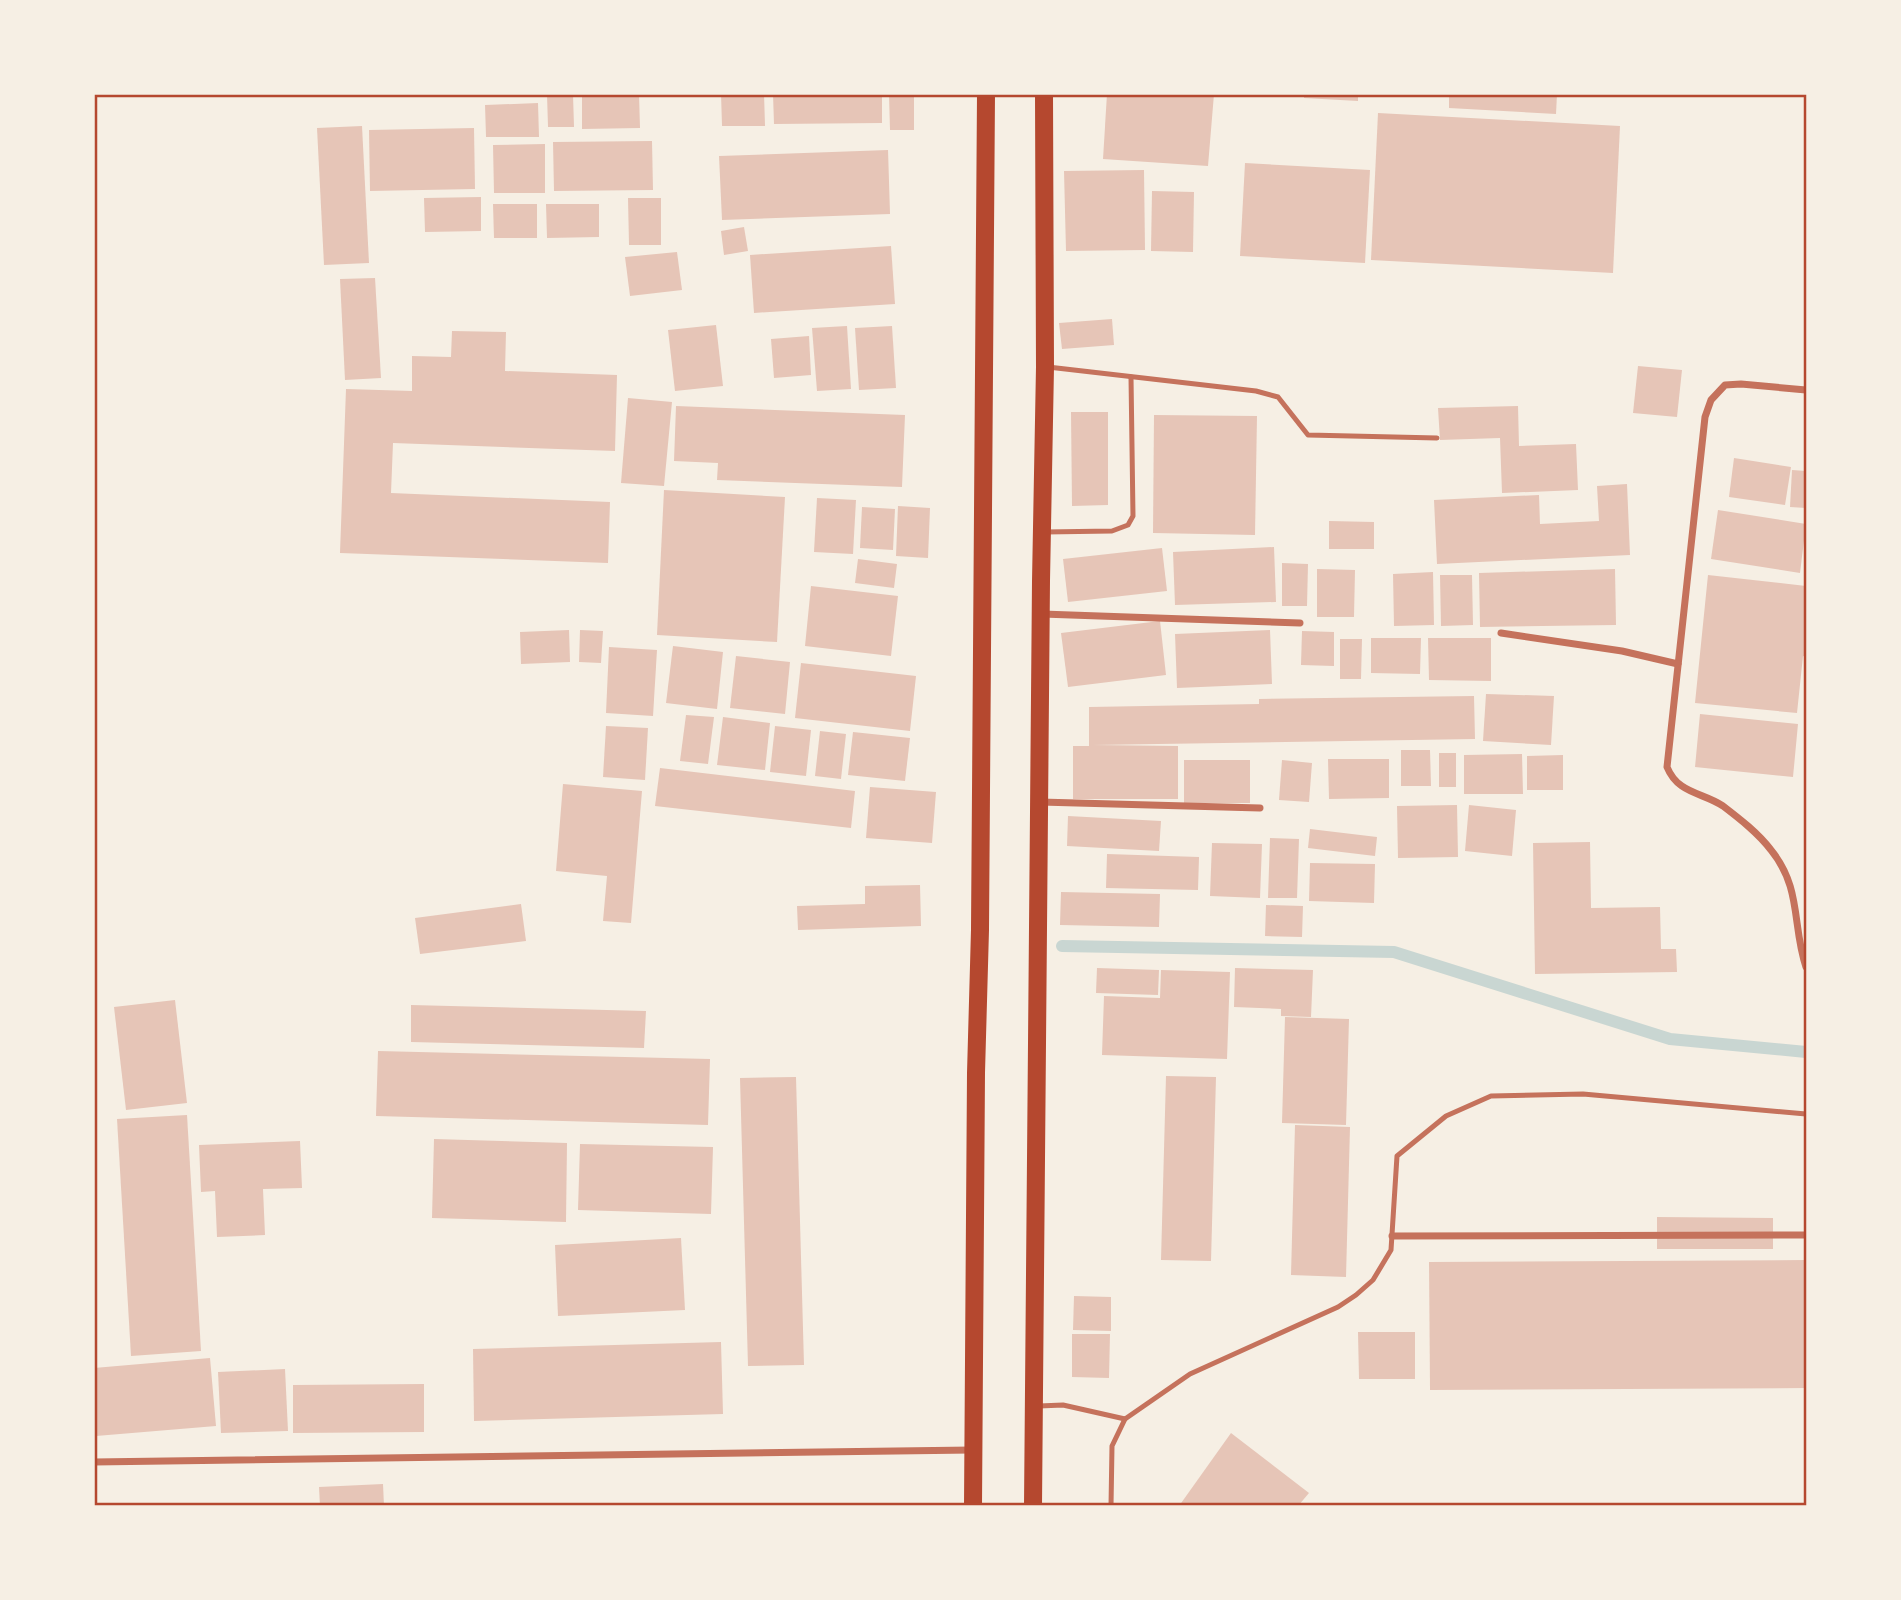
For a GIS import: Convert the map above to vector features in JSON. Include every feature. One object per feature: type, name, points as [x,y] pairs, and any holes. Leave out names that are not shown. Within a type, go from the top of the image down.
[{"type":"main road","points":[[973,1506],[986,94]]},
{"type":"main road","points":[[1033,1506],[1045,366],[1044,94]]},
{"type":"street","points":[[1807,390],[1725,385],[1712,400],[1705,417],[1667,767],[1672,778],[1688,791],[1720,804],[1772,850],[1786,872],[1794,894],[1807,967]]},
{"type":"street","points":[[1041,614],[1300,623]]},
{"type":"street","points":[[1501,633],[1622,651],[1678,664]]},
{"type":"street","points":[[1040,802],[1260,807]]},
{"type":"street","points":[[1392,1236],[1807,1235]]},
{"type":"street","points":[[94,1462],[972,1450]]},
{"type":"lane","points":[[1045,366],[1256,391],[1278,397],[1308,435],[1437,438]]},
{"type":"lane","points":[[1042,532],[1112,531],[1128,524],[1133,516],[1131,377]]},
{"type":"lane","points":[[1111,1506],[1112,1446],[1125,1419],[1190,1374],[1338,1307],[1373,1280],[1391,1250],[1397,1156],[1446,1116],[1491,1096],[1583,1094],[1807,1114]]},
{"type":"lane","points":[[1034,1406],[1063,1405],[1125,1419]]},
{"type":"building","points":[[547,94],[573,94],[574,127],[548,127]]},
{"type":"building","points":[[582,94],[639,94],[640,128],[582,129]]},
{"type":"building","points":[[721,94],[764,94],[765,126],[722,126]]},
{"type":"building","points":[[773,94],[882,94],[882,123],[774,124]]},
{"type":"building","points":[[889,94],[914,94],[914,130],[890,130]]},
{"type":"building","points":[[1107,94],[1214,94],[1208,166],[1103,159]]},
{"type":"building","points":[[1304,94],[1358,94],[1358,101],[1304,98]]},
{"type":"building","points":[[1449,94],[1557,94],[1556,114],[1449,108]]},
{"type":"building","points":[[538,103],[539,137],[486,137],[485,105]]},
{"type":"building","points":[[1378,113],[1620,126],[1613,273],[1371,260]]},
{"type":"building","points":[[362,126],[369,263],[324,265],[317,128]]},
{"type":"building","points":[[474,128],[475,189],[370,191],[369,130]]},
{"type":"building","points":[[652,141],[653,190],[554,191],[553,142]]},
{"type":"building","points":[[545,144],[545,193],[494,193],[493,145]]},
{"type":"building","points":[[888,150],[890,214],[722,220],[719,156]]},
{"type":"building","points":[[1245,163],[1370,170],[1365,263],[1240,256]]},
{"type":"building","points":[[1144,170],[1145,250],[1066,251],[1064,171]]},
{"type":"building","points":[[1152,191],[1194,192],[1193,252],[1151,251]]},
{"type":"building","points":[[481,197],[481,231],[425,232],[424,198]]},
{"type":"building","points":[[628,198],[661,198],[661,245],[629,245]]},
{"type":"building","points":[[493,204],[537,204],[537,238],[494,238]]},
{"type":"building","points":[[546,204],[599,204],[599,237],[547,238]]},
{"type":"building","points":[[744,227],[748,251],[724,255],[721,231]]},
{"type":"building","points":[[891,246],[895,304],[754,313],[750,255]]},
{"type":"building","points":[[677,252],[682,290],[630,296],[625,257]]},
{"type":"building","points":[[375,278],[381,378],[345,380],[340,279]]},
{"type":"building","points":[[1112,319],[1114,345],[1062,349],[1059,323]]},
{"type":"building","points":[[716,325],[723,386],[675,391],[668,330]]},
{"type":"building","points":[[847,326],[851,389],[817,391],[812,328]]},
{"type":"building","points":[[892,326],[896,388],[859,390],[855,328]]},
{"type":"building","points":[[452,331],[506,332],[505,371],[617,375],[615,451],[393,443],[391,493],[610,502],[608,563],[340,553],[346,389],[412,391],[412,356],[451,357]]},
{"type":"building","points":[[809,336],[811,375],[774,378],[771,339]]},
{"type":"building","points":[[1638,366],[1682,370],[1677,417],[1633,413]]},
{"type":"building","points":[[628,398],[672,402],[664,486],[621,483]]},
{"type":"building","points":[[676,406],[905,415],[902,487],[717,480],[718,463],[674,461]]},
{"type":"building","points":[[1518,406],[1519,446],[1576,444],[1578,490],[1502,493],[1500,438],[1440,440],[1438,408]]},
{"type":"building","points":[[1071,412],[1108,412],[1108,505],[1072,506]]},
{"type":"building","points":[[1154,415],[1257,416],[1255,535],[1153,533]]},
{"type":"building","points":[[1734,458],[1791,467],[1785,505],[1729,497]]},
{"type":"building","points":[[1792,470],[1806,471],[1806,508],[1790,507]]},
{"type":"building","points":[[1627,484],[1630,555],[1437,564],[1434,500],[1539,495],[1540,524],[1599,521],[1597,486]]},
{"type":"building","points":[[664,490],[785,497],[777,642],[657,635]]},
{"type":"building","points":[[817,498],[856,500],[853,554],[814,552]]},
{"type":"building","points":[[898,506],[930,508],[928,558],[896,556]]},
{"type":"building","points":[[862,507],[895,509],[893,550],[860,548]]},
{"type":"building","points":[[1718,510],[1806,524],[1800,573],[1711,559]]},
{"type":"building","points":[[1329,521],[1374,522],[1374,549],[1329,549]]},
{"type":"building","points":[[1274,547],[1276,602],[1175,605],[1173,552]]},
{"type":"building","points":[[1162,548],[1167,591],[1068,602],[1063,559]]},
{"type":"building","points":[[858,559],[897,564],[894,588],[855,583]]},
{"type":"building","points":[[1282,563],[1308,564],[1307,606],[1282,606]]},
{"type":"building","points":[[1317,569],[1355,570],[1354,617],[1317,617]]},
{"type":"building","points":[[1615,569],[1616,625],[1480,627],[1479,573]]},
{"type":"building","points":[[1433,572],[1434,625],[1394,626],[1393,574]]},
{"type":"building","points":[[1440,575],[1472,575],[1473,625],[1441,626]]},
{"type":"building","points":[[1708,575],[1806,586],[1806,657],[1803,656],[1797,713],[1695,703]]},
{"type":"building","points":[[811,586],[898,596],[891,656],[805,646]]},
{"type":"building","points":[[1160,621],[1166,675],[1068,687],[1061,633]]},
{"type":"building","points":[[569,630],[570,662],[521,664],[520,632]]},
{"type":"building","points":[[580,630],[603,631],[601,663],[579,662]]},
{"type":"building","points":[[1270,630],[1272,684],[1177,688],[1175,634]]},
{"type":"building","points":[[1302,631],[1334,632],[1334,666],[1301,665]]},
{"type":"building","points":[[1371,638],[1421,638],[1420,674],[1371,673]]},
{"type":"building","points":[[1428,638],[1491,638],[1491,681],[1429,680]]},
{"type":"building","points":[[1340,639],[1362,639],[1361,679],[1340,679]]},
{"type":"building","points":[[673,646],[723,652],[717,709],[666,703]]},
{"type":"building","points":[[609,647],[657,650],[653,716],[606,713]]},
{"type":"building","points":[[736,656],[790,662],[785,714],[730,708]]},
{"type":"building","points":[[801,663],[916,676],[910,731],[795,718]]},
{"type":"building","points":[[1486,694],[1554,696],[1551,745],[1483,741]]},
{"type":"building","points":[[1474,696],[1475,739],[1093,745],[1178,746],[1178,799],[1073,799],[1073,746],[1089,746],[1089,707],[1259,704],[1259,699]]},
{"type":"building","points":[[1700,714],[1798,724],[1793,777],[1695,767]]},
{"type":"building","points":[[686,715],[714,717],[708,764],[680,761]]},
{"type":"building","points":[[723,717],[770,723],[765,770],[717,765]]},
{"type":"building","points":[[606,726],[648,728],[645,780],[603,777]]},
{"type":"building","points":[[775,726],[811,730],[806,776],[770,772]]},
{"type":"building","points":[[820,731],[846,734],[841,779],[815,776]]},
{"type":"building","points":[[853,732],[910,738],[905,781],[848,775]]},
{"type":"building","points":[[1401,750],[1430,750],[1431,786],[1401,786]]},
{"type":"building","points":[[1439,753],[1456,753],[1456,787],[1439,787]]},
{"type":"building","points":[[1522,754],[1523,794],[1464,794],[1464,755]]},
{"type":"building","points":[[1563,755],[1563,790],[1527,790],[1527,756]]},
{"type":"building","points":[[1328,759],[1389,759],[1389,798],[1329,799]]},
{"type":"building","points":[[1184,760],[1250,760],[1250,803],[1184,803]]},
{"type":"building","points":[[1282,760],[1312,763],[1309,802],[1279,800]]},
{"type":"building","points":[[660,768],[855,791],[851,828],[655,806]]},
{"type":"building","points":[[563,784],[642,791],[631,923],[603,921],[607,876],[556,871]]},
{"type":"building","points":[[870,787],[936,792],[932,843],[866,838]]},
{"type":"building","points":[[1457,805],[1458,857],[1398,858],[1397,806]]},
{"type":"building","points":[[1469,805],[1516,810],[1512,856],[1465,851]]},
{"type":"building","points":[[1068,816],[1161,821],[1159,851],[1067,846]]},
{"type":"building","points":[[1310,829],[1377,837],[1375,856],[1308,848]]},
{"type":"building","points":[[1270,838],[1299,839],[1297,898],[1268,898]]},
{"type":"building","points":[[1590,842],[1591,908],[1660,907],[1661,949],[1676,949],[1677,972],[1535,974],[1533,843]]},
{"type":"building","points":[[1212,843],[1262,844],[1260,898],[1210,896]]},
{"type":"building","points":[[1107,854],[1199,857],[1198,890],[1106,888]]},
{"type":"building","points":[[1310,863],[1375,864],[1374,903],[1309,901]]},
{"type":"building","points":[[920,885],[921,926],[798,930],[797,906],[865,904],[865,886]]},
{"type":"building","points":[[1061,892],[1160,894],[1159,927],[1060,925]]},
{"type":"building","points":[[521,904],[526,941],[420,954],[415,918]]},
{"type":"building","points":[[1266,905],[1303,906],[1302,937],[1265,936]]},
{"type":"building","points":[[1097,968],[1159,970],[1158,995],[1096,993]]},
{"type":"building","points":[[1235,968],[1313,970],[1311,1017],[1281,1016],[1281,1009],[1234,1007]]},
{"type":"building","points":[[1161,970],[1230,972],[1227,1059],[1102,1055],[1104,996],[1160,998]]},
{"type":"building","points":[[175,1000],[187,1103],[126,1110],[114,1007]]},
{"type":"building","points":[[411,1005],[646,1011],[644,1048],[411,1042]]},
{"type":"building","points":[[1285,1017],[1349,1019],[1346,1125],[1282,1123]]},
{"type":"building","points":[[378,1051],[710,1059],[708,1125],[376,1116]]},
{"type":"building","points":[[1166,1076],[1216,1077],[1211,1261],[1161,1260]]},
{"type":"building","points":[[796,1077],[804,1365],[748,1366],[740,1078]]},
{"type":"building","points":[[187,1115],[201,1351],[131,1356],[117,1119]]},
{"type":"building","points":[[1295,1125],[1350,1127],[1346,1277],[1291,1275]]},
{"type":"building","points":[[434,1139],[567,1143],[566,1222],[432,1218]]},
{"type":"building","points":[[300,1141],[302,1188],[263,1189],[265,1235],[217,1237],[215,1191],[201,1192],[199,1145]]},
{"type":"building","points":[[580,1144],[713,1147],[711,1214],[578,1210]]},
{"type":"building","points":[[1657,1217],[1773,1218],[1773,1249],[1657,1249]]},
{"type":"building","points":[[681,1238],[685,1310],[558,1316],[555,1245]]},
{"type":"building","points":[[1806,1260],[1806,1388],[1430,1390],[1429,1262]]},
{"type":"building","points":[[1074,1296],[1111,1297],[1111,1331],[1073,1330]]},
{"type":"building","points":[[1358,1332],[1415,1332],[1415,1379],[1359,1379]]},
{"type":"building","points":[[1072,1334],[1110,1334],[1109,1378],[1072,1377]]},
{"type":"building","points":[[721,1342],[723,1414],[474,1421],[473,1349]]},
{"type":"building","points":[[210,1358],[216,1426],[96,1436],[94,1368]]},
{"type":"building","points":[[285,1369],[288,1431],[221,1433],[218,1372]]},
{"type":"building","points":[[424,1384],[424,1432],[293,1433],[293,1385]]},
{"type":"building","points":[[1231,1433],[1309,1493],[1298,1506],[1179,1506]]},
{"type":"building","points":[[383,1484],[384,1506],[320,1506],[319,1487]]},
{"type":"waterway","points":[[1062,946],[1394,952],[1670,1039],[1806,1052]]}]
